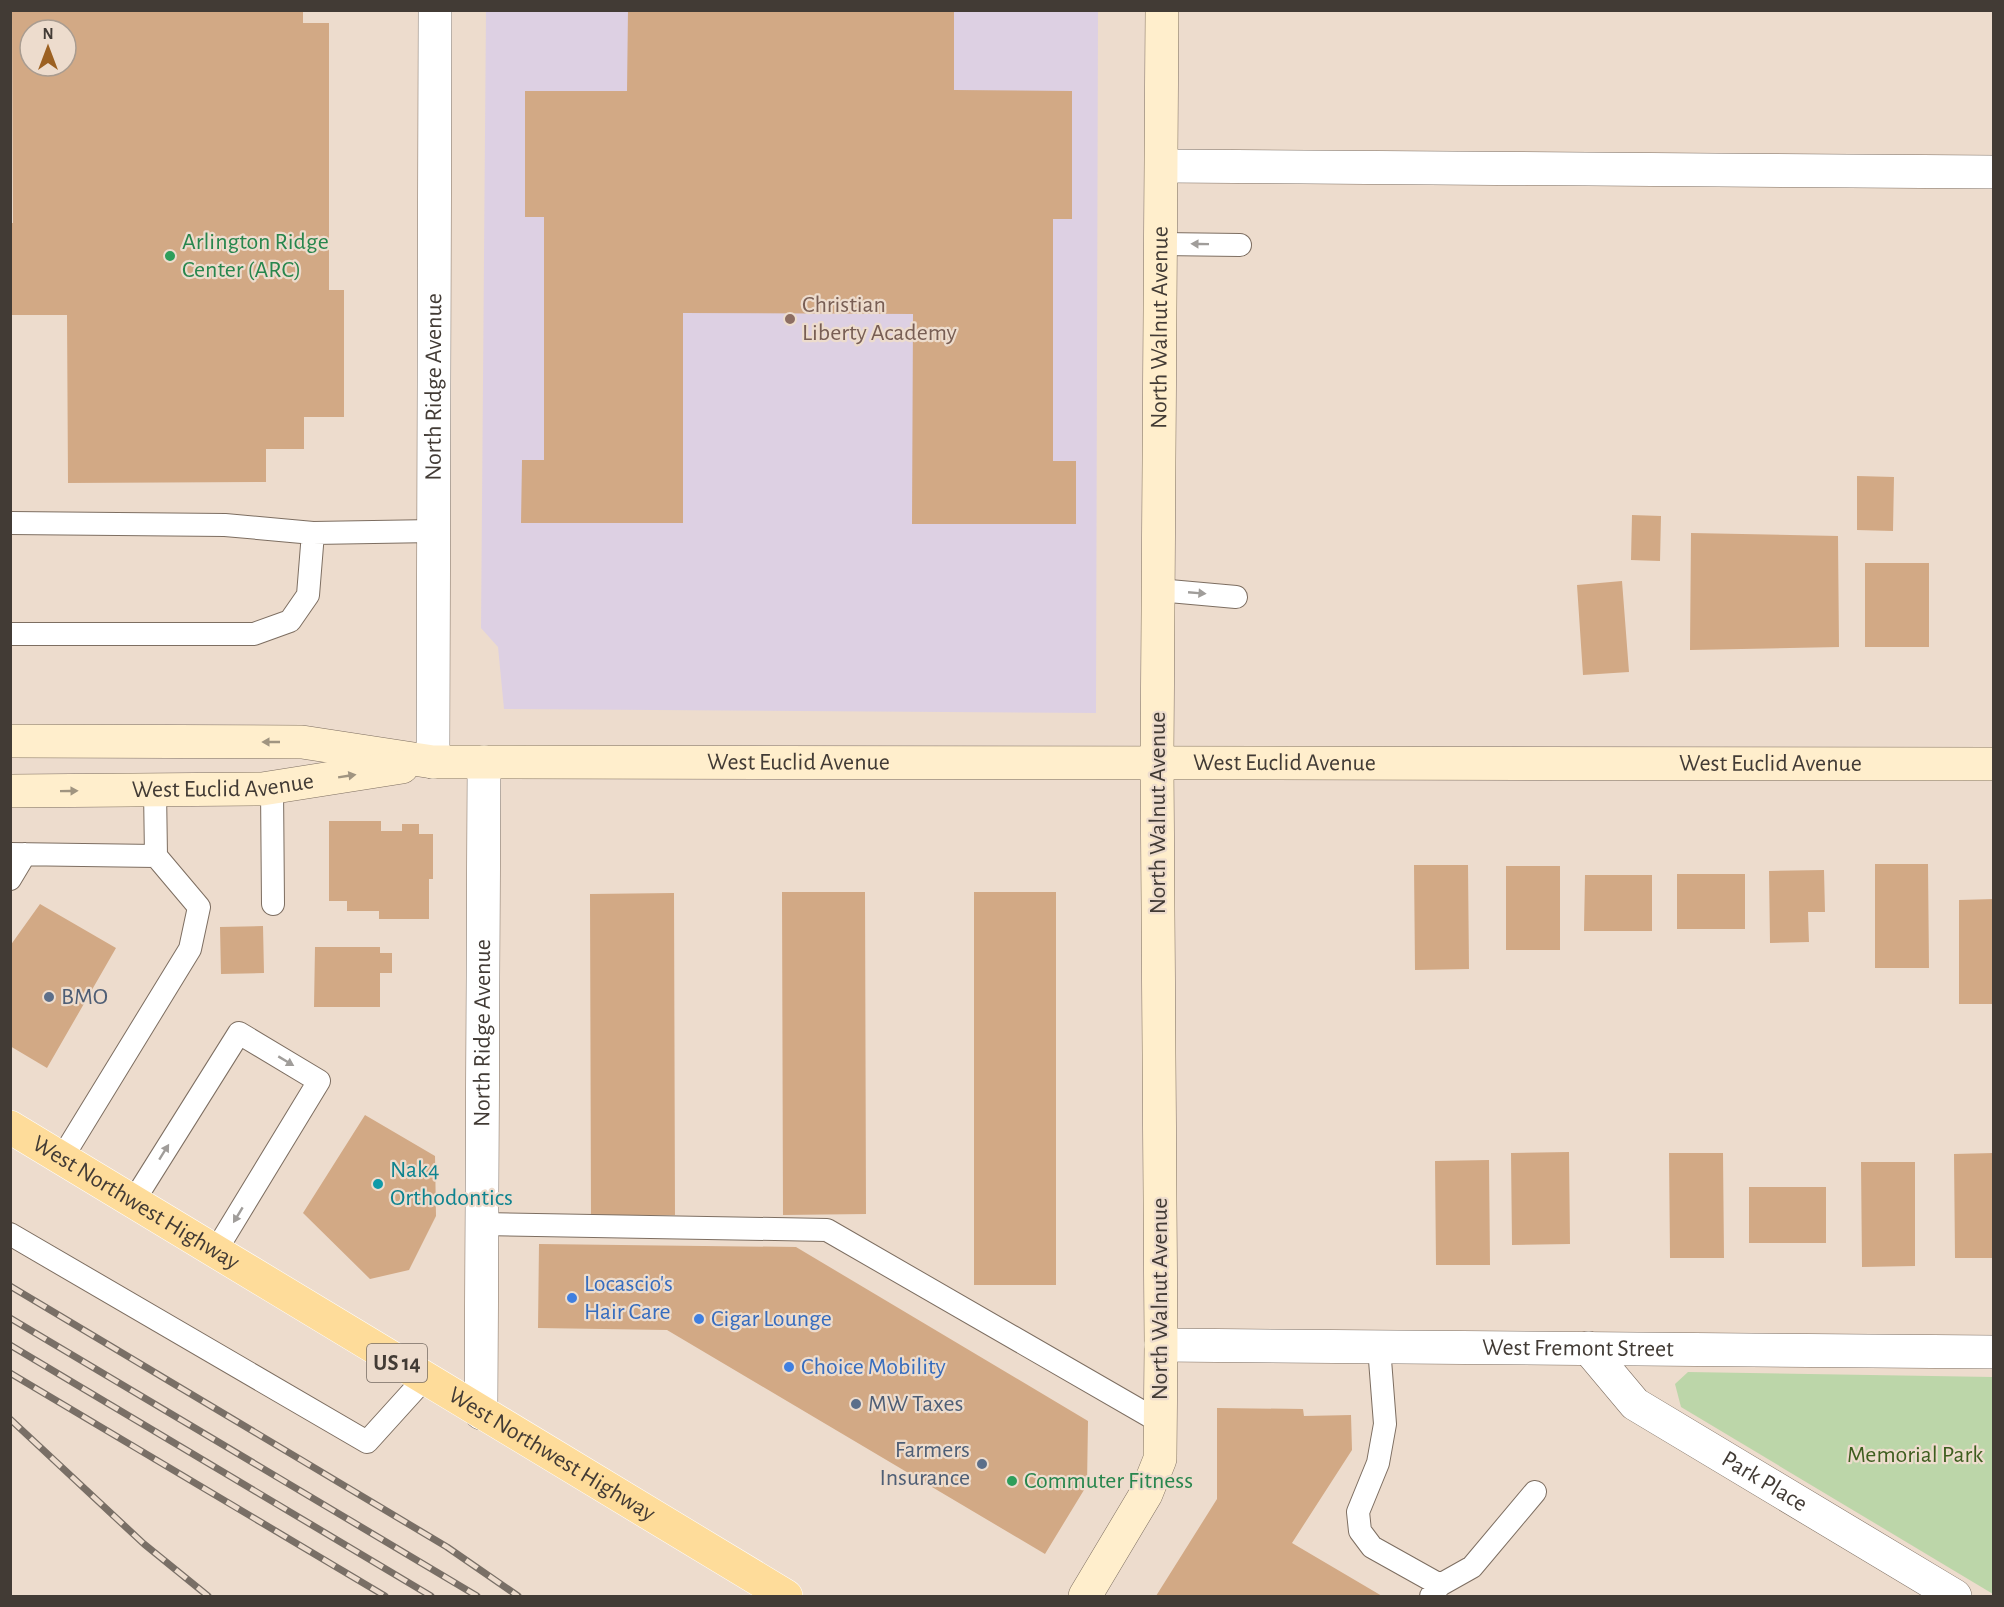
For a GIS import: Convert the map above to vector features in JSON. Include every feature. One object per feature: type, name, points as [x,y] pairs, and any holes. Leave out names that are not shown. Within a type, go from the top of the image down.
[{"type":"main road","name":"West Northwest Highway","points":[[10,1127],[786,1596]]},
{"type":"street","name":"North Ridge Avenue","points":[[433,762],[435,10]]},
{"type":"street","name":"North Walnut Avenue","points":[[1085,1596],[1146,1494],[1160,1459],[1157,762],[1162,10]]},
{"type":"street","points":[[1162,166],[1994,172]]},
{"type":"street","name":"West Euclid Avenue","points":[[10,741],[302,742],[433,762],[1994,764]]},
{"type":"street","name":"West Euclid Avenue","points":[[10,791],[272,788],[433,762]]},
{"type":"street","name":"North Ridge Avenue","points":[[481,1413],[484,762]]},
{"type":"street","name":"West Fremont Street","points":[[1161,1345],[1994,1352]]},
{"type":"street","name":"Park Place","points":[[1588,1348],[1635,1404],[1955,1596]]},
{"type":"lane","points":[[1161,243],[1240,245]]},
{"type":"lane","points":[[10,523],[225,525],[313,533],[434,531]]},
{"type":"lane","points":[[10,633],[255,634],[290,621],[308,595],[313,533]]},
{"type":"lane","points":[[1158,590],[1236,597]]},
{"type":"lane","points":[[272,788],[273,904]]},
{"type":"lane","points":[[62,1158],[190,949],[199,907],[156,856],[155,790]]},
{"type":"lane","points":[[10,879],[18,854],[156,856]]},
{"type":"lane","points":[[133,1202],[239,1033],[319,1081],[215,1252]]},
{"type":"lane","points":[[482,1224],[827,1230],[1160,1422]]},
{"type":"lane","points":[[10,1234],[367,1442],[424,1379]]},
{"type":"lane","points":[[1379,1347],[1385,1424],[1377,1463],[1358,1512],[1360,1531],[1372,1547],[1436,1591],[1472,1567],[1535,1492]]},
{"type":"shaded area","name":"Christian Liberty Academy","points":[[486,11],[1098,11],[1096,713],[504,709],[498,647],[481,628]]},
{"type":"green space","name":"Memorial Park","points":[[1688,1372],[1993,1377],[1993,1594],[1681,1407],[1675,1384]]},
{"type":"building","name":"Arlington Ridge Center (ARC)","points":[[12,10],[303,10],[303,23],[329,23],[329,290],[344,290],[344,417],[304,417],[304,449],[266,449],[266,482],[68,483],[67,315],[10,315],[10,223],[13,223]]},
{"type":"building","points":[[628,10],[954,10],[954,90],[1072,91],[1072,219],[1053,219],[1053,461],[1076,461],[1076,524],[912,524],[913,314],[683,313],[683,523],[521,523],[522,460],[544,460],[544,217],[525,217],[525,91],[627,91]]},
{"type":"building","points":[[1857,476],[1894,477],[1893,531],[1857,530]]},
{"type":"building","points":[[1632,515],[1661,516],[1660,561],[1631,560]]},
{"type":"building","points":[[1691,533],[1838,536],[1839,647],[1690,650]]},
{"type":"building","points":[[1865,563],[1929,563],[1929,647],[1865,647]]},
{"type":"building","points":[[1622,581],[1629,672],[1583,675],[1577,585]]},
{"type":"building","points":[[329,821],[381,821],[381,831],[402,831],[402,824],[419,824],[419,834],[433,834],[433,879],[429,879],[429,919],[379,919],[379,911],[347,911],[347,901],[329,901]]},
{"type":"building","points":[[1875,864],[1928,864],[1929,968],[1875,968]]},
{"type":"building","points":[[1414,865],[1468,865],[1469,969],[1415,970]]},
{"type":"building","points":[[1506,866],[1560,866],[1560,950],[1506,950]]},
{"type":"building","points":[[1824,870],[1825,912],[1808,912],[1809,942],[1770,943],[1769,871]]},
{"type":"building","points":[[1677,874],[1745,874],[1745,929],[1677,929]]},
{"type":"building","points":[[1585,875],[1652,875],[1652,931],[1584,931]]},
{"type":"building","points":[[782,892],[865,892],[866,1214],[783,1215]]},
{"type":"building","points":[[974,892],[1056,892],[1056,1285],[974,1285]]},
{"type":"building","points":[[674,893],[675,1215],[591,1215],[590,894]]},
{"type":"building","points":[[1994,899],[1994,1004],[1959,1004],[1959,900]]},
{"type":"building","name":"BMO","points":[[40,904],[116,948],[47,1068],[10,1046],[10,946]]},
{"type":"building","points":[[263,926],[264,973],[221,974],[220,927]]},
{"type":"building","points":[[315,947],[380,947],[380,953],[392,953],[392,973],[380,973],[380,1007],[314,1007]]},
{"type":"building","name":"Nak4 Orthodontics","points":[[365,1115],[435,1156],[436,1216],[409,1270],[370,1279],[303,1213]]},
{"type":"building","points":[[1569,1152],[1570,1244],[1512,1245],[1511,1153]]},
{"type":"building","points":[[1669,1153],[1723,1153],[1724,1258],[1670,1258]]},
{"type":"building","points":[[1994,1153],[1994,1258],[1955,1258],[1954,1154]]},
{"type":"building","points":[[1489,1160],[1490,1265],[1436,1265],[1435,1161]]},
{"type":"building","points":[[1861,1162],[1915,1162],[1915,1266],[1862,1267]]},
{"type":"building","points":[[1749,1187],[1826,1187],[1826,1243],[1749,1243]]},
{"type":"building","points":[[539,1244],[796,1247],[1088,1421],[1087,1485],[1045,1554],[667,1330],[538,1328]]},
{"type":"building","points":[[1217,1408],[1303,1409],[1304,1416],[1351,1415],[1352,1450],[1292,1543],[1382,1596],[1156,1596],[1217,1499]]},
{"type":"railway","points":[[10,1286],[447,1547],[518,1596]]},
{"type":"railway","points":[[10,1318],[477,1596]]},
{"type":"railway","points":[[10,1345],[431,1596]]},
{"type":"railway","points":[[10,1373],[385,1596]]},
{"type":"railway","points":[[10,1419],[144,1544],[208,1596]]},
{"type":"place","name":"Arlington Ridge Center (ARC)","points":[[170,256]]},
{"type":"place","name":"Christian Liberty Academy","points":[[790,319]]},
{"type":"place","name":"BMO","points":[[49,997]]},
{"type":"place","name":"Nak4 Orthodontics","points":[[378,1184]]},
{"type":"place","name":"Locascio's Hair Care","points":[[572,1298]]},
{"type":"place","name":"Cigar Lounge","points":[[699,1319]]},
{"type":"place","name":"Choice Mobility","points":[[789,1367]]},
{"type":"place","name":"MW Taxes","points":[[856,1404]]},
{"type":"place","name":"Farmers Insurance","points":[[982,1464]]},
{"type":"place","name":"Commuter Fitness","points":[[1012,1481]]}]
